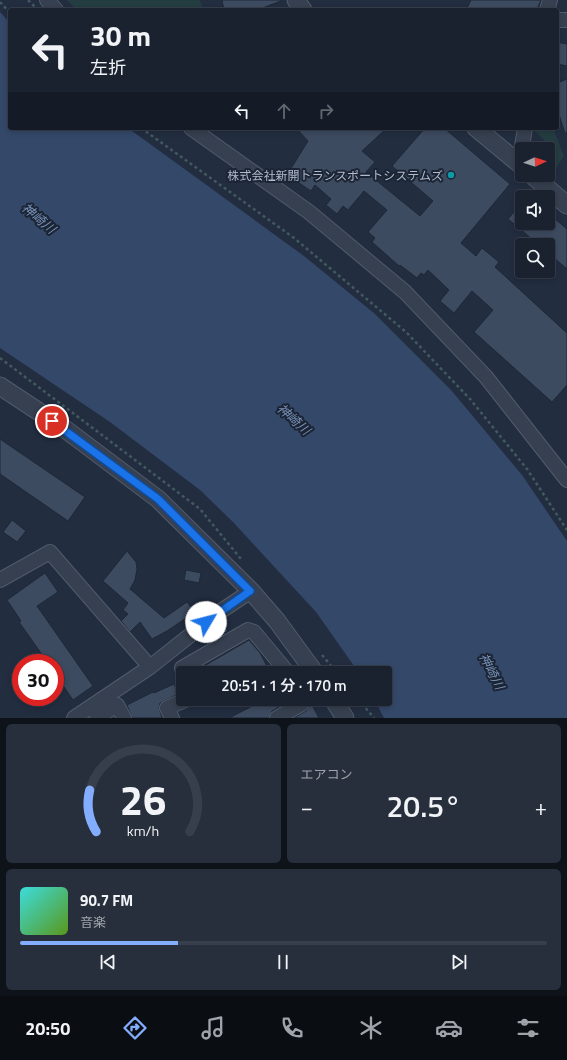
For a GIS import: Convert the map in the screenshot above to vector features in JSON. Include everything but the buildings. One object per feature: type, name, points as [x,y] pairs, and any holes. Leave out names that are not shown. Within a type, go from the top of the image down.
[{"type":"street","points":[[47,0],[54,8]]},
{"type":"street","points":[[194,130],[309,212],[405,292],[486,377],[567,480]]},
{"type":"street","points":[[478,130],[515,160]]},
{"type":"street","points":[[523,142],[525,130]]},
{"type":"street","points":[[540,182],[567,206]]},
{"type":"street","points":[[0,386],[66,429],[158,499],[250,591],[277,621],[310,666]]},
{"type":"street","points":[[0,580],[50,552],[150,667]]},
{"type":"street","points":[[74,718],[150,667],[218,613],[250,591]]},
{"type":"street","points":[[185,666],[248,630],[254,632],[282,666]]},
{"type":"street","points":[[172,718],[167,708],[176,704]]},
{"type":"street","points":[[97,718],[117,705],[124,718]]},
{"type":"street","points":[[278,718],[298,706]]},
{"type":"street","points":[[337,706],[345,718]]},
{"type":"path","points":[[28,0],[36,8]]},
{"type":"path","points":[[0,2],[8,11]]},
{"type":"path","points":[[144,130],[294,238],[406,332],[470,399],[518,458],[567,530]]},
{"type":"path","points":[[364,706],[374,718]]},
{"type":"green space","points":[[67,0],[200,0],[202,8],[75,8]]},
{"type":"green space","points":[[534,130],[554,130],[564,156],[555,170],[555,142],[546,142]]},
{"type":"water","name":"神崎川","points":[[0,12],[8,21],[8,130],[131,130],[304,256],[375,314],[451,390],[522,475],[567,541],[567,718],[384,718],[378,706],[392,706],[392,666],[354,666],[316,612],[233,522],[200,490],[110,422],[0,348]]},
{"type":"place","name":"株式会社新開トランスポートシステムズ","points":[[451,175]]},
{"type":"route","points":[[52,421],[66,429],[158,499],[250,591],[206,622]]}]
